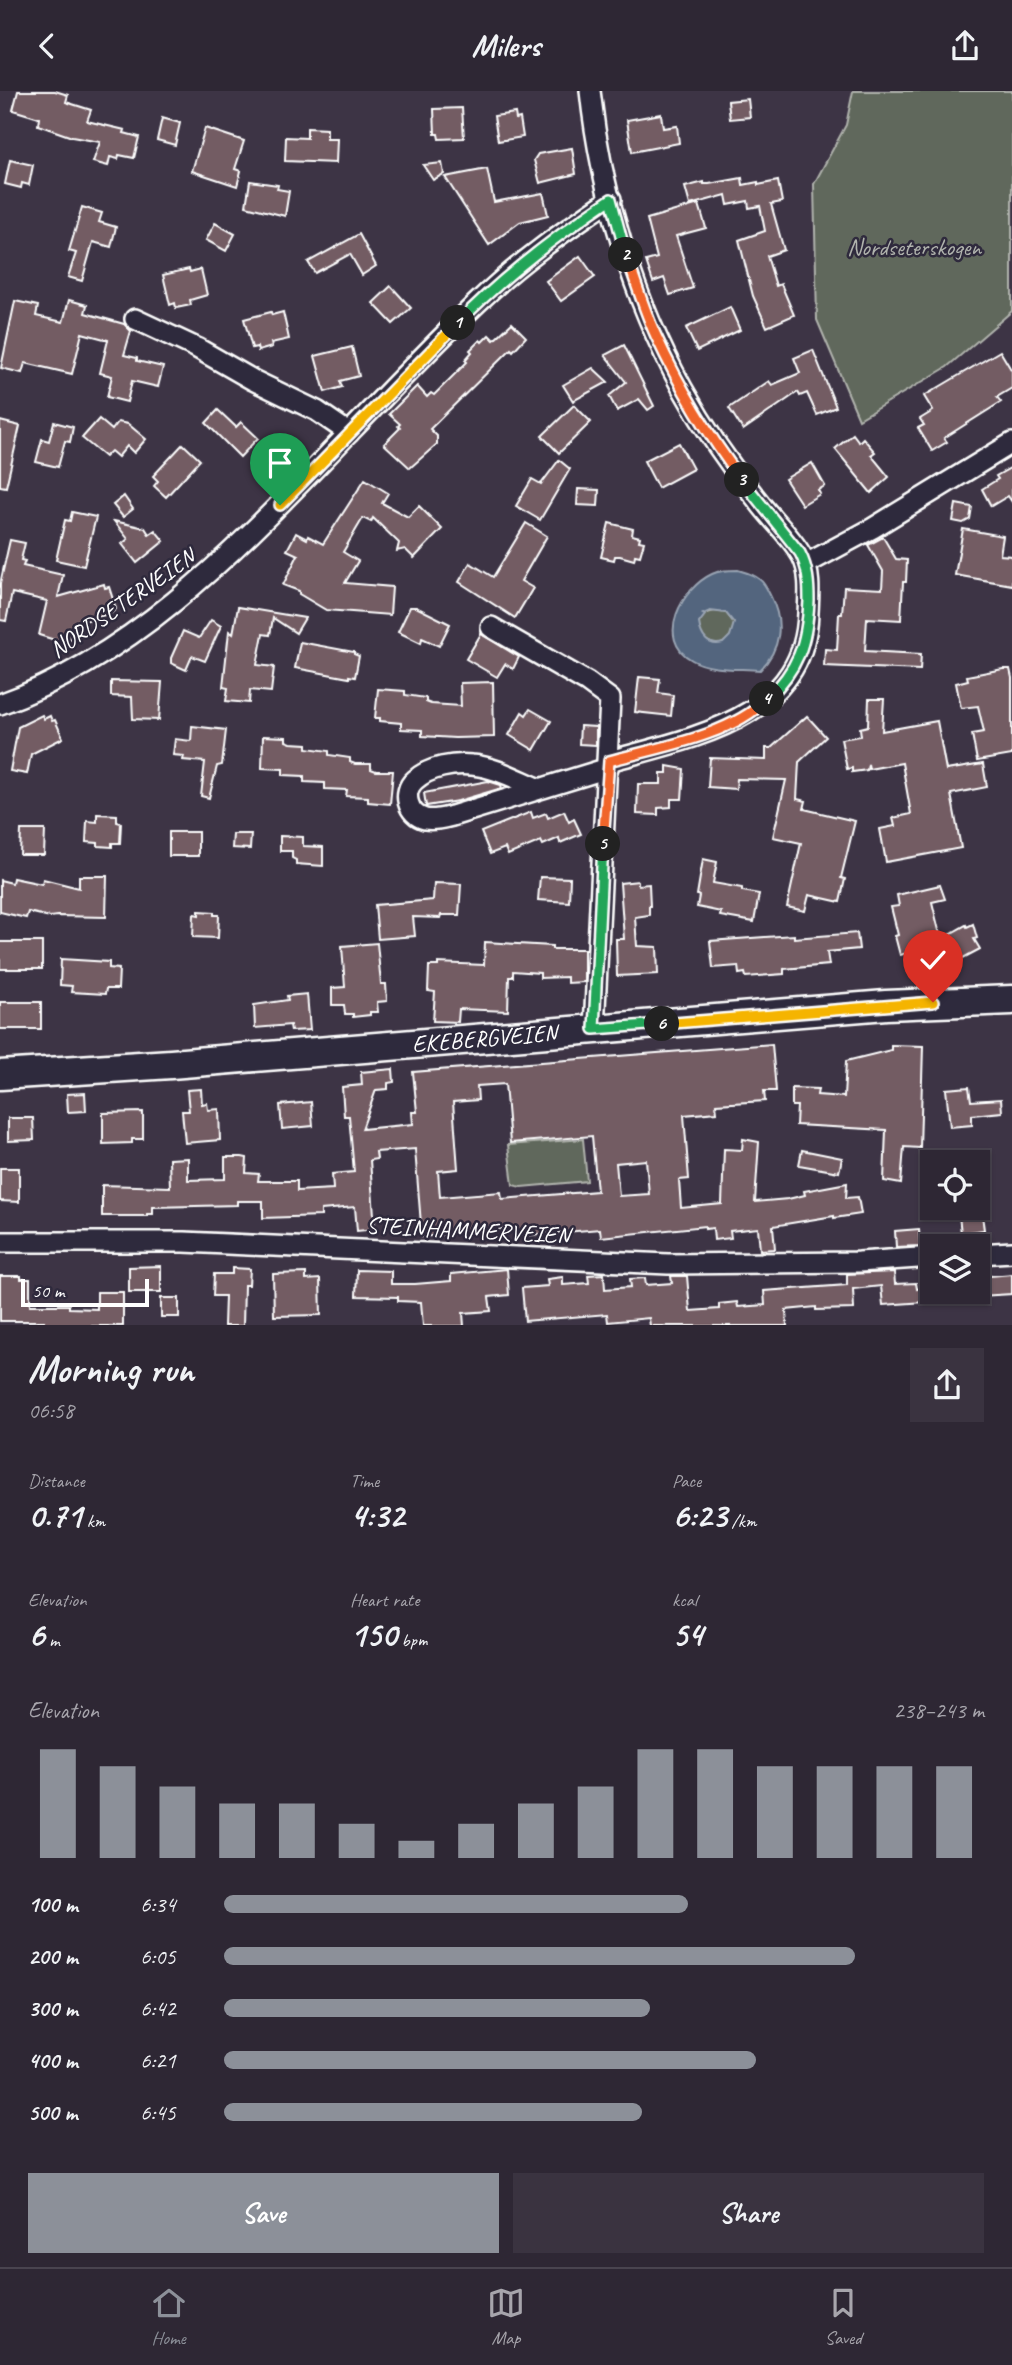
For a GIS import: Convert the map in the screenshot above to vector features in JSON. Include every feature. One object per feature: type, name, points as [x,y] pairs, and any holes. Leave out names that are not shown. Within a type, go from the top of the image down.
[{"type":"main road","name":"EKEBERGVEIEN","points":[[0,1075],[159,1065],[933,1002],[1012,1000]]},
{"type":"street","points":[[540,789],[491,769],[456,764],[423,775],[410,787],[407,797],[415,814],[434,820],[540,789],[719,728],[748,715],[774,692],[790,673],[806,638],[809,595],[806,564],[793,543],[728,462],[682,387],[655,335],[625,252],[600,155],[590,91]]},
{"type":"street","name":"NORDSETERVEIEN","points":[[0,704],[35,692],[70,672],[167,608],[225,559],[492,289],[560,234],[611,199]]},
{"type":"street","points":[[135,319],[317,411],[349,433]]},
{"type":"street","points":[[806,564],[873,528],[1012,443]]},
{"type":"street","points":[[491,627],[587,682],[610,699],[594,1029]]},
{"type":"street","name":"STEINHAMMERVEIEN","points":[[0,1242],[184,1242],[668,1264],[859,1262],[920,1258]]},
{"type":"street","points":[[990,1253],[1012,1252]]},
{"type":"green space","name":"Nordseterskogen","points":[[853,91],[1012,91],[1012,311],[947,367],[859,419],[817,320],[814,184],[846,125]]},
{"type":"green space","points":[[715,611],[726,613],[734,623],[730,637],[718,645],[710,643],[699,632],[699,621],[703,614]]},
{"type":"green space","points":[[583,1139],[587,1181],[521,1187],[513,1185],[508,1145]]},
{"type":"water","points":[[738,570],[752,574],[763,583],[778,616],[776,645],[760,670],[700,664],[681,651],[675,640],[676,614],[691,590],[712,574]],"holes":[[[710,611],[726,613],[734,623],[730,636],[723,643],[713,644],[704,637],[699,623],[705,615],[703,614]]]},
{"type":"building","points":[[18,91],[55,91],[68,95],[66,102],[91,110],[87,121],[125,130],[124,133],[139,137],[134,158],[119,155],[118,159],[110,157],[108,166],[93,162],[100,142],[72,137],[38,125],[39,118],[13,110]]},
{"type":"building","points":[[748,99],[750,117],[730,119],[728,101]]},
{"type":"building","points":[[462,108],[464,138],[439,139],[438,134],[435,134],[434,109]]},
{"type":"building","points":[[515,113],[516,119],[520,118],[523,137],[498,141],[494,116]]},
{"type":"building","points":[[661,114],[663,128],[677,126],[679,143],[632,152],[627,120]]},
{"type":"building","points":[[162,118],[180,123],[175,145],[157,140]]},
{"type":"building","points":[[205,128],[244,141],[235,169],[241,171],[237,186],[192,171]]},
{"type":"building","points":[[307,128],[327,129],[327,139],[337,139],[336,163],[285,161],[286,137],[307,138]]},
{"type":"building","points":[[572,148],[576,174],[540,183],[534,160],[538,154]]},
{"type":"building","points":[[10,160],[33,165],[29,185],[22,183],[21,188],[5,184]]},
{"type":"building","points":[[442,163],[444,174],[433,180],[423,165]]},
{"type":"building","points":[[487,169],[494,202],[543,193],[548,215],[520,222],[489,245],[445,177]]},
{"type":"building","points":[[742,178],[743,185],[778,181],[782,202],[771,204],[784,250],[767,256],[776,286],[781,284],[794,315],[767,327],[753,296],[739,240],[765,231],[760,206],[749,208],[748,201],[728,205],[726,195],[690,205],[685,187]]},
{"type":"building","points":[[250,181],[278,185],[277,189],[289,191],[285,216],[246,206]]},
{"type":"building","points":[[699,204],[706,228],[676,236],[693,288],[670,295],[664,278],[653,282],[646,261],[657,258],[647,219]]},
{"type":"building","points":[[82,207],[102,213],[99,222],[116,227],[111,247],[93,242],[82,281],[68,277],[76,253],[69,251]]},
{"type":"building","points":[[215,223],[235,234],[226,251],[206,240]]},
{"type":"building","points":[[359,234],[376,266],[362,275],[350,254],[315,273],[308,262]]},
{"type":"building","points":[[580,256],[595,277],[561,301],[546,281]]},
{"type":"building","points":[[189,269],[190,272],[201,269],[207,295],[190,300],[191,305],[176,308],[175,303],[170,305],[163,275]]},
{"type":"building","points":[[391,286],[411,308],[393,324],[373,303]]},
{"type":"building","points":[[69,300],[87,305],[85,313],[124,324],[131,331],[124,355],[163,367],[158,387],[132,381],[127,402],[107,397],[112,376],[100,373],[108,340],[82,333],[72,374],[25,363],[22,373],[1,368],[15,301],[38,306],[36,316],[63,322]]},
{"type":"building","points":[[730,307],[740,330],[697,351],[686,328]]},
{"type":"building","points":[[271,312],[272,315],[283,312],[289,339],[271,343],[272,347],[258,351],[257,347],[252,348],[244,319]]},
{"type":"building","points":[[512,323],[526,337],[430,429],[437,436],[437,444],[410,468],[384,444],[400,428],[400,424],[389,414],[417,386],[427,397],[431,393],[434,395],[467,362],[465,360],[472,352],[470,350],[480,340],[482,342],[489,335],[494,340]]},
{"type":"building","points":[[624,345],[654,406],[648,410],[639,399],[617,411],[609,396],[626,382],[605,355]]},
{"type":"building","points":[[352,347],[359,376],[340,381],[342,387],[325,392],[315,356]]},
{"type":"building","points":[[813,350],[836,407],[817,415],[807,393],[800,396],[798,392],[743,430],[729,408],[769,381],[772,385],[800,373],[794,358]]},
{"type":"building","points":[[1000,351],[1012,371],[1012,388],[997,397],[1001,402],[944,438],[947,442],[932,451],[918,428],[924,425],[920,419],[933,411],[924,396]]},
{"type":"building","points":[[593,368],[608,382],[573,401],[563,385]]},
{"type":"building","points":[[574,405],[591,422],[559,453],[542,436]]},
{"type":"building","points":[[218,410],[236,427],[241,422],[258,438],[240,457],[206,423]]},
{"type":"building","points":[[99,419],[112,430],[118,422],[128,424],[146,439],[134,453],[127,446],[118,457],[111,451],[105,457],[82,438]]},
{"type":"building","points":[[0,421],[20,426],[6,487],[0,486]]},
{"type":"building","points":[[54,422],[73,427],[70,442],[65,441],[58,467],[36,462],[42,439],[49,441]]},
{"type":"building","points":[[853,434],[859,442],[863,438],[875,452],[871,455],[889,477],[871,493],[835,449]]},
{"type":"building","points":[[679,443],[693,469],[658,488],[644,461]]},
{"type":"building","points":[[183,444],[200,460],[166,497],[154,486],[158,481],[153,476]]},
{"type":"building","points":[[559,460],[570,469],[540,520],[516,506],[532,479],[541,484]]},
{"type":"building","points":[[812,463],[825,486],[818,490],[820,494],[802,505],[785,479]]},
{"type":"building","points":[[1012,467],[1012,502],[1008,496],[991,506],[982,489],[998,479],[996,476]]},
{"type":"building","points":[[365,479],[388,493],[382,503],[408,517],[419,506],[442,529],[414,558],[405,549],[397,551],[399,543],[373,518],[371,522],[363,518],[343,552],[358,561],[345,583],[392,587],[390,615],[326,610],[299,594],[299,591],[283,585],[298,555],[287,550],[296,533],[323,544]]},
{"type":"building","points":[[578,489],[599,490],[598,506],[577,505]]},
{"type":"building","points":[[124,496],[133,509],[123,517],[113,505]]},
{"type":"building","points":[[956,504],[972,507],[970,519],[963,523],[953,521]]},
{"type":"building","points":[[72,512],[96,517],[84,566],[56,560],[65,520],[70,521]]},
{"type":"building","points":[[114,521],[145,528],[149,534],[155,530],[164,541],[137,563],[122,544],[128,539]]},
{"type":"building","points":[[526,523],[547,536],[521,581],[533,588],[515,618],[459,582],[470,563],[493,577]]},
{"type":"building","points":[[609,523],[633,529],[632,535],[640,537],[639,541],[644,542],[640,556],[635,555],[634,560],[620,556],[615,556],[614,560],[601,557]]},
{"type":"building","points":[[963,529],[1003,536],[1000,555],[1012,556],[1012,585],[955,575]]},
{"type":"building","points":[[883,537],[896,559],[907,560],[901,620],[867,618],[865,651],[921,654],[920,670],[824,666],[825,649],[837,650],[844,587],[882,589],[883,571],[868,545]]},
{"type":"building","points":[[10,540],[25,543],[21,560],[25,561],[23,566],[63,575],[58,597],[104,584],[105,588],[109,587],[116,609],[74,624],[69,642],[64,643],[39,635],[47,601],[12,593],[6,621],[0,620],[0,584]]},
{"type":"building","points":[[238,607],[305,618],[296,633],[273,618],[270,635],[263,634],[257,665],[274,667],[271,692],[250,690],[249,703],[226,701],[228,688],[223,687],[229,631],[233,634]]},
{"type":"building","points":[[410,607],[416,607],[450,624],[439,646],[422,638],[421,643],[398,632]]},
{"type":"building","points":[[211,620],[221,626],[205,661],[192,656],[186,670],[171,663],[183,631],[199,638]]},
{"type":"building","points":[[481,634],[519,657],[513,669],[505,664],[497,677],[466,659]]},
{"type":"building","points":[[300,642],[354,652],[359,656],[355,677],[295,668]]},
{"type":"building","points":[[1010,669],[1012,678],[1012,755],[977,761],[972,734],[984,732],[978,706],[961,708],[956,683],[968,680],[967,676]]},
{"type":"building","points":[[639,677],[660,679],[658,693],[673,695],[671,716],[635,712]]},
{"type":"building","points":[[111,681],[162,682],[159,720],[133,719],[132,697],[111,696]]},
{"type":"building","points":[[493,682],[494,737],[422,736],[422,730],[401,729],[401,723],[375,718],[378,689],[405,691],[405,695],[426,698],[426,702],[431,704],[461,706],[460,683]]},
{"type":"building","points":[[869,699],[884,699],[882,731],[937,721],[946,770],[983,764],[987,787],[951,794],[961,848],[886,862],[880,829],[895,826],[893,818],[911,814],[902,763],[869,769],[868,764],[867,770],[852,772],[852,768],[847,769],[841,739],[861,736],[860,728],[868,726]]},
{"type":"building","points":[[530,709],[551,721],[534,750],[509,735],[522,712],[526,715]]},
{"type":"building","points":[[42,715],[44,719],[50,716],[52,721],[55,720],[63,738],[31,754],[27,774],[10,771],[18,727]]},
{"type":"building","points":[[807,716],[826,737],[799,762],[797,799],[806,801],[804,809],[855,821],[841,878],[845,879],[840,902],[809,895],[805,911],[787,907],[801,843],[773,837],[786,780],[737,779],[736,789],[708,787],[710,758],[766,760],[766,748],[771,748]]},
{"type":"building","points":[[192,726],[226,730],[222,765],[217,766],[209,798],[201,796],[205,762],[183,760],[184,756],[173,755],[175,739],[191,741]]},
{"type":"building","points":[[580,726],[596,727],[596,745],[579,744]]},
{"type":"building","points":[[263,736],[286,737],[286,741],[291,743],[307,744],[307,748],[350,758],[350,762],[355,764],[371,764],[371,769],[376,771],[393,771],[390,804],[368,802],[368,797],[346,796],[347,790],[325,789],[325,783],[304,782],[304,776],[283,775],[283,769],[262,768]]},
{"type":"building","points":[[667,766],[684,769],[682,799],[671,799],[671,807],[658,808],[658,815],[637,814],[638,784],[661,784],[661,773],[667,773]]},
{"type":"building","points":[[488,781],[501,785],[502,788],[458,801],[426,806],[424,793]]},
{"type":"building","points":[[564,811],[569,822],[574,819],[581,834],[560,843],[559,838],[543,845],[541,841],[508,855],[505,848],[490,854],[481,832],[531,812],[533,818],[546,813],[548,818]]},
{"type":"building","points":[[97,814],[117,815],[117,822],[121,823],[120,843],[112,843],[112,847],[86,842],[87,821],[97,822]]},
{"type":"building","points":[[21,830],[45,830],[44,855],[20,855]]},
{"type":"building","points":[[169,832],[198,832],[198,856],[169,856]]},
{"type":"building","points":[[233,834],[251,834],[250,849],[232,848]]},
{"type":"building","points":[[280,836],[303,837],[303,846],[323,847],[323,866],[296,864],[292,851],[280,851]]},
{"type":"building","points":[[703,859],[717,862],[713,883],[759,894],[754,922],[720,916],[721,912],[697,907]]},
{"type":"building","points":[[79,876],[107,876],[106,917],[50,917],[28,912],[26,918],[0,912],[0,880],[12,883],[13,878],[42,884],[43,879],[79,888]]},
{"type":"building","points":[[540,877],[570,878],[569,902],[538,900]]},
{"type":"building","points":[[638,881],[638,885],[649,884],[650,906],[649,915],[635,917],[637,946],[657,947],[658,974],[617,976],[616,939],[624,939],[620,883]]},
{"type":"building","points":[[434,883],[461,884],[459,915],[441,915],[440,918],[413,917],[415,936],[378,939],[375,905],[433,900]]},
{"type":"building","points":[[940,885],[945,899],[932,902],[941,939],[973,924],[977,938],[974,939],[980,949],[963,958],[926,968],[922,949],[900,955],[891,907],[899,906],[897,895]]},
{"type":"building","points":[[199,911],[219,915],[218,938],[193,937],[194,914],[199,915]]},
{"type":"building","points":[[857,933],[859,949],[827,952],[829,965],[784,969],[784,974],[746,977],[745,973],[739,974],[738,966],[713,968],[710,941]]},
{"type":"building","points":[[0,942],[42,942],[42,969],[0,969]]},
{"type":"building","points":[[485,942],[552,946],[552,949],[584,949],[584,982],[567,983],[567,977],[540,978],[540,973],[513,971],[513,977],[509,977],[508,1011],[459,1009],[458,1022],[433,1021],[435,992],[428,991],[429,966],[438,966],[438,963],[484,965]]},
{"type":"building","points":[[377,943],[381,984],[386,984],[387,1001],[377,1002],[378,1012],[370,1012],[370,1015],[353,1017],[353,1014],[345,1014],[344,1005],[332,1005],[332,988],[345,987],[342,946]]},
{"type":"building","points":[[61,959],[109,962],[109,968],[119,969],[118,989],[106,989],[105,994],[71,992],[72,986],[60,985]]},
{"type":"building","points":[[307,994],[310,1030],[291,1031],[290,1025],[255,1028],[254,1005],[288,1000],[287,996]]},
{"type":"building","points":[[0,1002],[41,1002],[41,1029],[0,1029]]},
{"type":"building","points":[[772,1044],[776,1091],[764,1091],[765,1101],[716,1104],[717,1112],[684,1115],[689,1179],[679,1180],[681,1208],[722,1204],[724,1149],[742,1150],[743,1139],[759,1142],[755,1202],[788,1199],[805,1195],[804,1191],[847,1183],[846,1198],[858,1197],[861,1214],[773,1226],[775,1249],[760,1250],[758,1228],[730,1231],[731,1238],[714,1240],[713,1228],[705,1229],[705,1226],[601,1237],[600,1229],[518,1236],[517,1227],[422,1237],[415,1149],[376,1152],[377,1159],[370,1160],[375,1229],[357,1231],[355,1207],[321,1210],[321,1216],[263,1218],[263,1201],[237,1201],[237,1205],[153,1207],[153,1214],[147,1216],[102,1216],[102,1185],[170,1187],[169,1159],[188,1158],[188,1180],[225,1179],[225,1157],[242,1157],[247,1158],[246,1173],[259,1174],[258,1181],[297,1181],[297,1191],[333,1189],[332,1174],[354,1172],[349,1116],[344,1116],[342,1087],[362,1085],[361,1072],[393,1069],[394,1082],[388,1083],[388,1089],[376,1090],[362,1129],[413,1124],[412,1112],[417,1112],[413,1072]],"holes":[[[505,1084],[510,1143],[592,1136],[597,1191],[502,1199],[501,1192],[440,1197],[438,1171],[458,1169],[453,1102],[478,1100],[477,1086]],[[646,1160],[649,1194],[619,1196],[616,1163]]]},
{"type":"building","points":[[891,1045],[923,1046],[920,1148],[904,1147],[901,1184],[884,1181],[886,1130],[796,1125],[797,1106],[792,1106],[792,1088],[818,1089],[817,1095],[844,1097],[846,1061],[891,1050]]},
{"type":"building","points":[[969,1087],[971,1101],[1001,1099],[1002,1112],[972,1115],[972,1125],[950,1127],[946,1089]]},
{"type":"building","points":[[201,1089],[202,1104],[207,1103],[208,1110],[219,1109],[220,1140],[185,1143],[182,1111],[189,1111],[187,1090]]},
{"type":"building","points":[[85,1093],[86,1111],[68,1112],[67,1094]]},
{"type":"building","points":[[311,1102],[313,1126],[282,1129],[280,1105]]},
{"type":"building","points":[[143,1112],[143,1139],[132,1139],[132,1143],[103,1144],[103,1113]]},
{"type":"building","points":[[8,1118],[33,1118],[34,1140],[8,1141]]},
{"type":"building","points":[[802,1150],[842,1158],[839,1172],[799,1165]]},
{"type":"building","points":[[0,1168],[19,1168],[19,1202],[0,1201]]},
{"type":"building","points":[[960,1220],[983,1220],[984,1230],[961,1233]]},
{"type":"building","points":[[919,1229],[920,1246],[896,1247],[895,1231]]},
{"type":"building","points":[[161,1266],[161,1292],[129,1292],[129,1267]]},
{"type":"building","points":[[232,1268],[250,1269],[249,1285],[244,1285],[243,1325],[224,1325],[225,1296],[213,1296],[214,1274],[232,1274]]},
{"type":"building","points":[[507,1269],[509,1295],[489,1297],[491,1311],[463,1313],[464,1325],[423,1325],[421,1302],[398,1301],[398,1297],[356,1296],[357,1270],[391,1271],[391,1284],[451,1281],[451,1274]]},
{"type":"building","points":[[894,1272],[895,1284],[916,1283],[917,1289],[920,1289],[920,1302],[883,1305],[881,1286],[853,1289],[854,1309],[816,1310],[816,1307],[786,1310],[787,1325],[650,1325],[649,1318],[608,1322],[607,1314],[525,1321],[522,1288],[548,1286],[547,1279],[563,1277],[563,1285],[589,1283],[588,1275],[604,1274],[605,1289],[631,1287],[630,1279],[645,1278],[646,1285],[672,1283],[671,1276],[687,1276],[690,1311],[719,1309],[719,1304],[737,1302],[738,1307],[765,1305],[764,1291],[847,1285],[847,1274]]},
{"type":"building","points":[[306,1273],[306,1280],[320,1279],[321,1315],[274,1316],[273,1274]]},
{"type":"building","points":[[1012,1274],[1012,1294],[990,1295],[990,1276]]},
{"type":"building","points":[[0,1276],[30,1279],[30,1305],[69,1305],[69,1308],[97,1309],[97,1292],[123,1292],[123,1325],[44,1325],[44,1321],[0,1321]]},
{"type":"building","points":[[161,1298],[179,1298],[179,1317],[161,1317]]},
{"type":"route","points":[[280,505],[492,289],[524,261],[611,199],[625,252],[655,335],[682,387],[728,462],[800,553],[806,564],[809,595],[806,638],[799,657],[790,673],[761,705],[748,715],[719,728],[609,761],[594,1029],[933,1002]]}]
